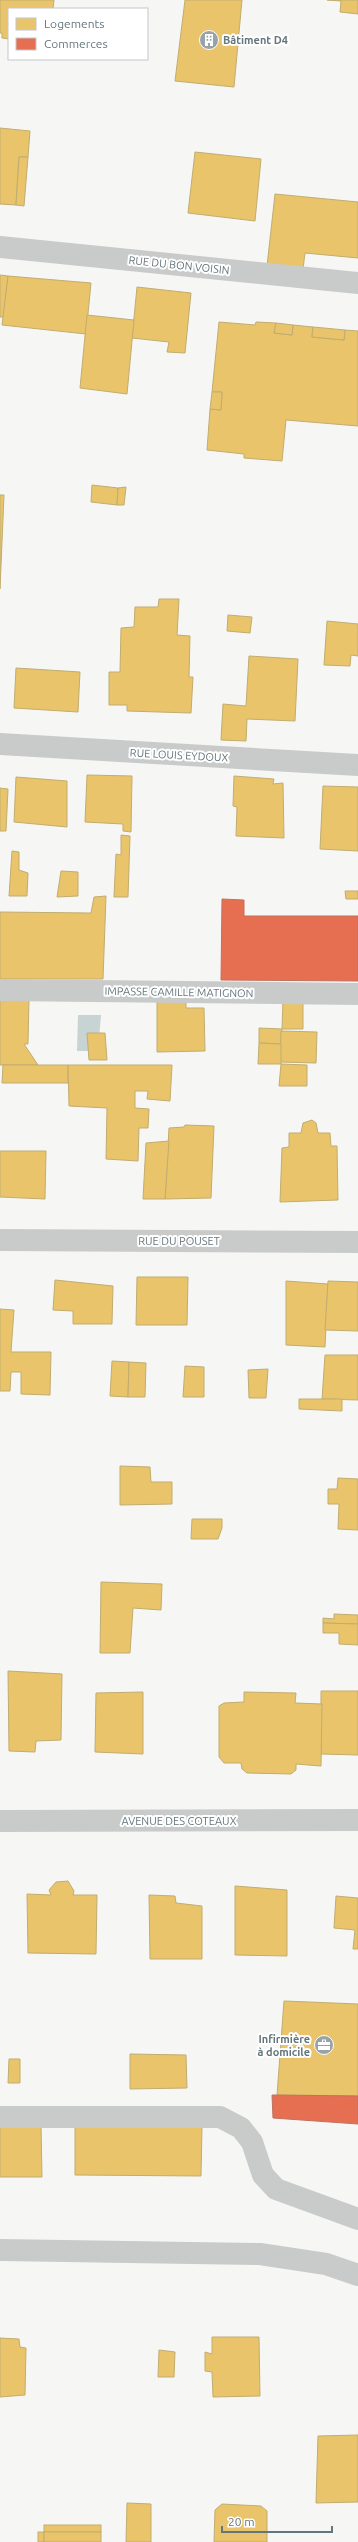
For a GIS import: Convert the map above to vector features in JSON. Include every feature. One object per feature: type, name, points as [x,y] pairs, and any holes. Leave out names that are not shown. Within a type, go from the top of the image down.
[{"type":"street","name":"RUE DU BON VOISIN","points":[[0,247],[358,283]]},
{"type":"street","name":"RUE LOUIS EYDOUX","points":[[0,744],[358,765]]},
{"type":"street","name":"IMPASSE CAMILLE MATIGNON","points":[[0,990],[358,994]]},
{"type":"street","name":"RUE DU POUSET","points":[[0,1240],[358,1242]]},
{"type":"street","name":"AVENUE DES COTEAUX","points":[[0,1821],[358,1820]]},
{"type":"street","points":[[0,2117],[220,2117],[241,2128],[252,2142],[263,2175],[276,2189],[358,2219]]},
{"type":"street","points":[[0,2250],[260,2254],[326,2264],[358,2274]]},
{"type":"shaded area","points":[[78,1015],[101,1015],[98,1051],[77,1051]]},
{"type":"building: Logements","points":[[0,0],[54,0],[53,8],[8,8],[8,39],[2,38],[2,33],[0,33]]},
{"type":"building: Logements","name":"Bâtiment D4","points":[[185,0],[242,0],[234,87],[175,81]]},
{"type":"building: Logements","points":[[327,0],[358,0],[358,14],[340,12],[341,1]]},
{"type":"building: Logements","points":[[0,128],[30,131],[28,157],[19,157],[16,205],[0,204]]},
{"type":"building: Logements","points":[[195,152],[261,159],[255,221],[188,213]]},
{"type":"building: Logements","points":[[19,157],[28,157],[24,206],[16,205]]},
{"type":"building: Logements","points":[[275,194],[358,202],[358,258],[305,253],[303,269],[267,266]]},
{"type":"building: Logements","points":[[0,275],[8,276],[4,317],[0,317]]},
{"type":"building: Logements","points":[[8,276],[91,283],[86,334],[2,325]]},
{"type":"building: Logements","points":[[137,287],[191,293],[185,353],[167,352],[169,342],[132,338]]},
{"type":"building: Logements","points":[[87,315],[134,320],[127,394],[80,388]]},
{"type":"building: Logements","points":[[219,322],[255,325],[256,322],[276,323],[274,333],[292,335],[293,325],[313,327],[312,337],[344,340],[345,330],[358,331],[358,426],[286,420],[282,461],[244,458],[244,454],[207,450],[210,409],[221,410],[222,392],[212,392]]},
{"type":"building: Logements","points":[[276,323],[293,325],[292,335],[274,333]]},
{"type":"building: Logements","points":[[313,327],[345,330],[344,340],[312,337]]},
{"type":"building: Logements","points":[[212,392],[222,392],[221,410],[210,409]]},
{"type":"building: Logements","points":[[92,485],[118,488],[117,505],[91,502]]},
{"type":"building: Logements","points":[[126,487],[124,505],[117,505],[118,488]]},
{"type":"building: Logements","points":[[0,495],[4,495],[0,589]]},
{"type":"building: Logements","points":[[159,599],[179,599],[177,635],[190,636],[189,677],[193,677],[191,713],[127,711],[127,705],[109,705],[109,672],[120,672],[121,628],[134,627],[135,607],[158,607]]},
{"type":"building: Logements","points":[[228,615],[252,617],[250,633],[227,631]]},
{"type":"building: Logements","points":[[327,621],[358,624],[358,656],[351,655],[350,666],[324,665]]},
{"type":"building: Logements","points":[[249,656],[298,659],[295,721],[247,719],[246,741],[221,740],[223,704],[246,706]]},
{"type":"building: Logements","points":[[16,668],[80,672],[78,712],[14,708]]},
{"type":"building: Logements","points":[[87,775],[132,776],[131,832],[123,831],[123,824],[85,822]]},
{"type":"building: Logements","points":[[234,776],[274,779],[273,784],[283,783],[284,838],[236,836],[237,807],[233,806]]},
{"type":"building: Logements","points":[[16,777],[67,781],[67,827],[14,822]]},
{"type":"building: Logements","points":[[323,786],[358,787],[358,851],[320,849]]},
{"type":"building: Logements","points":[[0,788],[8,789],[6,831],[0,831]]},
{"type":"building: Logements","points":[[121,835],[130,836],[128,897],[114,897],[116,854],[121,855]]},
{"type":"building: Logements","points":[[12,851],[19,852],[19,870],[28,873],[27,896],[9,896]]},
{"type":"building: Logements","points":[[61,871],[78,872],[78,896],[57,897]]},
{"type":"building: Logements","points":[[345,891],[358,891],[358,899],[346,899]]},
{"type":"building: Logements","points":[[106,896],[103,979],[0,979],[0,912],[91,913],[94,897]]},
{"type":"building: Logements","points":[[0,999],[29,1000],[28,1044],[24,1044],[38,1065],[0,1065]]},
{"type":"building: Logements","points":[[157,1000],[186,1000],[186,1008],[204,1008],[205,1051],[157,1052]]},
{"type":"building: Logements","points":[[283,1000],[303,1001],[303,1029],[282,1029]]},
{"type":"building: Logements","points":[[259,1028],[282,1029],[281,1044],[259,1043]]},
{"type":"building: Logements","points":[[281,1031],[317,1032],[316,1063],[280,1062]]},
{"type":"building: Logements","points":[[87,1033],[105,1033],[107,1060],[89,1060]]},
{"type":"building: Logements","points":[[259,1043],[281,1044],[281,1064],[258,1064]]},
{"type":"building: Logements","points":[[281,1064],[307,1065],[307,1086],[279,1086]]},
{"type":"building: Logements","points":[[3,1065],[68,1065],[68,1083],[2,1083]]},
{"type":"building: Logements","points":[[68,1065],[172,1065],[170,1101],[147,1099],[148,1091],[135,1091],[135,1108],[149,1109],[148,1128],[139,1128],[138,1161],[106,1159],[107,1108],[69,1106]]},
{"type":"building: Logements","points":[[312,1120],[316,1123],[318,1133],[330,1133],[331,1146],[337,1146],[338,1200],[280,1202],[282,1148],[289,1147],[289,1133],[301,1133],[303,1123]]},
{"type":"building: Logements","points":[[185,1125],[214,1126],[211,1198],[165,1199],[169,1128],[184,1127]]},
{"type":"building: Logements","points":[[169,1141],[165,1199],[143,1199],[146,1143]]},
{"type":"building: Logements","points":[[0,1151],[46,1151],[45,1199],[0,1197]]},
{"type":"building: Logements","points":[[137,1277],[188,1277],[187,1325],[136,1325]]},
{"type":"building: Logements","points":[[55,1280],[113,1286],[112,1324],[73,1324],[73,1311],[53,1310]]},
{"type":"building: Logements","points":[[286,1281],[328,1284],[325,1347],[286,1345]]},
{"type":"building: Logements","points":[[328,1281],[358,1282],[358,1331],[325,1330]]},
{"type":"building: Logements","points":[[0,1309],[14,1310],[11,1352],[51,1352],[50,1395],[21,1394],[21,1372],[11,1372],[10,1391],[0,1391]]},
{"type":"building: Logements","points":[[325,1355],[358,1355],[358,1400],[322,1399]]},
{"type":"building: Logements","points":[[112,1361],[129,1362],[128,1397],[110,1396]]},
{"type":"building: Logements","points":[[129,1362],[146,1363],[145,1397],[128,1397]]},
{"type":"building: Logements","points":[[185,1366],[204,1367],[204,1397],[183,1397]]},
{"type":"building: Logements","points":[[268,1369],[266,1398],[249,1398],[248,1370]]},
{"type":"building: Logements","points":[[299,1399],[342,1399],[342,1411],[299,1409]]},
{"type":"building: Logements","points":[[120,1466],[150,1467],[151,1482],[172,1482],[172,1504],[120,1505]]},
{"type":"building: Logements","points":[[338,1478],[358,1479],[358,1530],[338,1529],[339,1504],[328,1504],[328,1489],[337,1489]]},
{"type":"building: Logements","points":[[192,1519],[222,1519],[222,1528],[218,1539],[191,1539]]},
{"type":"building: Logements","points":[[101,1582],[162,1584],[161,1610],[133,1608],[130,1653],[100,1653]]},
{"type":"building: Logements","points":[[334,1614],[358,1615],[358,1624],[323,1623],[323,1618],[334,1619]]},
{"type":"building: Logements","points":[[323,1623],[358,1624],[358,1645],[339,1644],[339,1633],[323,1633]]},
{"type":"building: Logements","points":[[8,1671],[62,1674],[61,1740],[36,1741],[35,1752],[9,1751]]},
{"type":"building: Logements","points":[[321,1691],[358,1691],[358,1755],[321,1754]]},
{"type":"building: Logements","points":[[143,1692],[143,1754],[95,1752],[96,1693]]},
{"type":"building: Logements","points":[[244,1692],[296,1693],[295,1703],[322,1704],[321,1766],[296,1764],[296,1770],[291,1774],[247,1773],[242,1769],[241,1763],[224,1763],[219,1757],[219,1706],[224,1703],[244,1702]]},
{"type":"building: Logements","points":[[68,1881],[74,1891],[73,1895],[97,1895],[96,1954],[28,1953],[27,1894],[51,1895],[49,1890],[56,1882]]},
{"type":"building: Logements","points":[[235,1886],[287,1890],[287,1956],[235,1955]]},
{"type":"building: Logements","points":[[149,1895],[175,1896],[176,1903],[202,1906],[202,1959],[150,1959]]},
{"type":"building: Logements","points":[[336,1896],[358,1898],[358,1949],[353,1949],[355,1930],[334,1928]]},
{"type":"building: Logements","points":[[284,2001],[358,2004],[358,2096],[277,2095]]},
{"type":"building: Logements","points":[[130,2054],[186,2055],[187,2088],[130,2089]]},
{"type":"building: Logements","points":[[9,2059],[20,2059],[20,2083],[8,2083]]},
{"type":"building: Logements","points":[[0,2125],[41,2125],[42,2177],[0,2177]]},
{"type":"building: Logements","points":[[75,2125],[202,2127],[201,2176],[75,2175]]},
{"type":"building: Logements","points":[[212,2337],[259,2337],[260,2396],[213,2397],[212,2372],[205,2371],[205,2352],[212,2354]]},
{"type":"building: Logements","points":[[0,2338],[19,2339],[20,2347],[26,2348],[25,2395],[0,2397]]},
{"type":"building: Logements","points":[[159,2350],[175,2352],[174,2377],[158,2377]]},
{"type":"building: Logements","points":[[358,2435],[358,2502],[316,2503],[318,2436]]},
{"type":"building: Logements","points":[[127,2503],[151,2504],[151,2542],[126,2542]]},
{"type":"building: Logements","points":[[222,2504],[261,2506],[267,2511],[267,2542],[214,2542],[215,2510]]},
{"type":"building: Logements","points":[[44,2525],[101,2525],[101,2532],[44,2532]]},
{"type":"building: Logements","points":[[38,2532],[44,2532],[44,2542],[38,2542]]},
{"type":"building: Logements","points":[[44,2532],[101,2532],[101,2542],[44,2542]]},
{"type":"building: Commerces","points":[[222,899],[244,900],[244,916],[358,916],[358,981],[221,980]]},
{"type":"building: Commerces","points":[[272,2095],[358,2096],[358,2124],[273,2118]]},
{"type":"place","name":"Bâtiment D4","points":[[209,40]]},
{"type":"place","name":"Infirmière à domicile","points":[[324,2045]]}]
